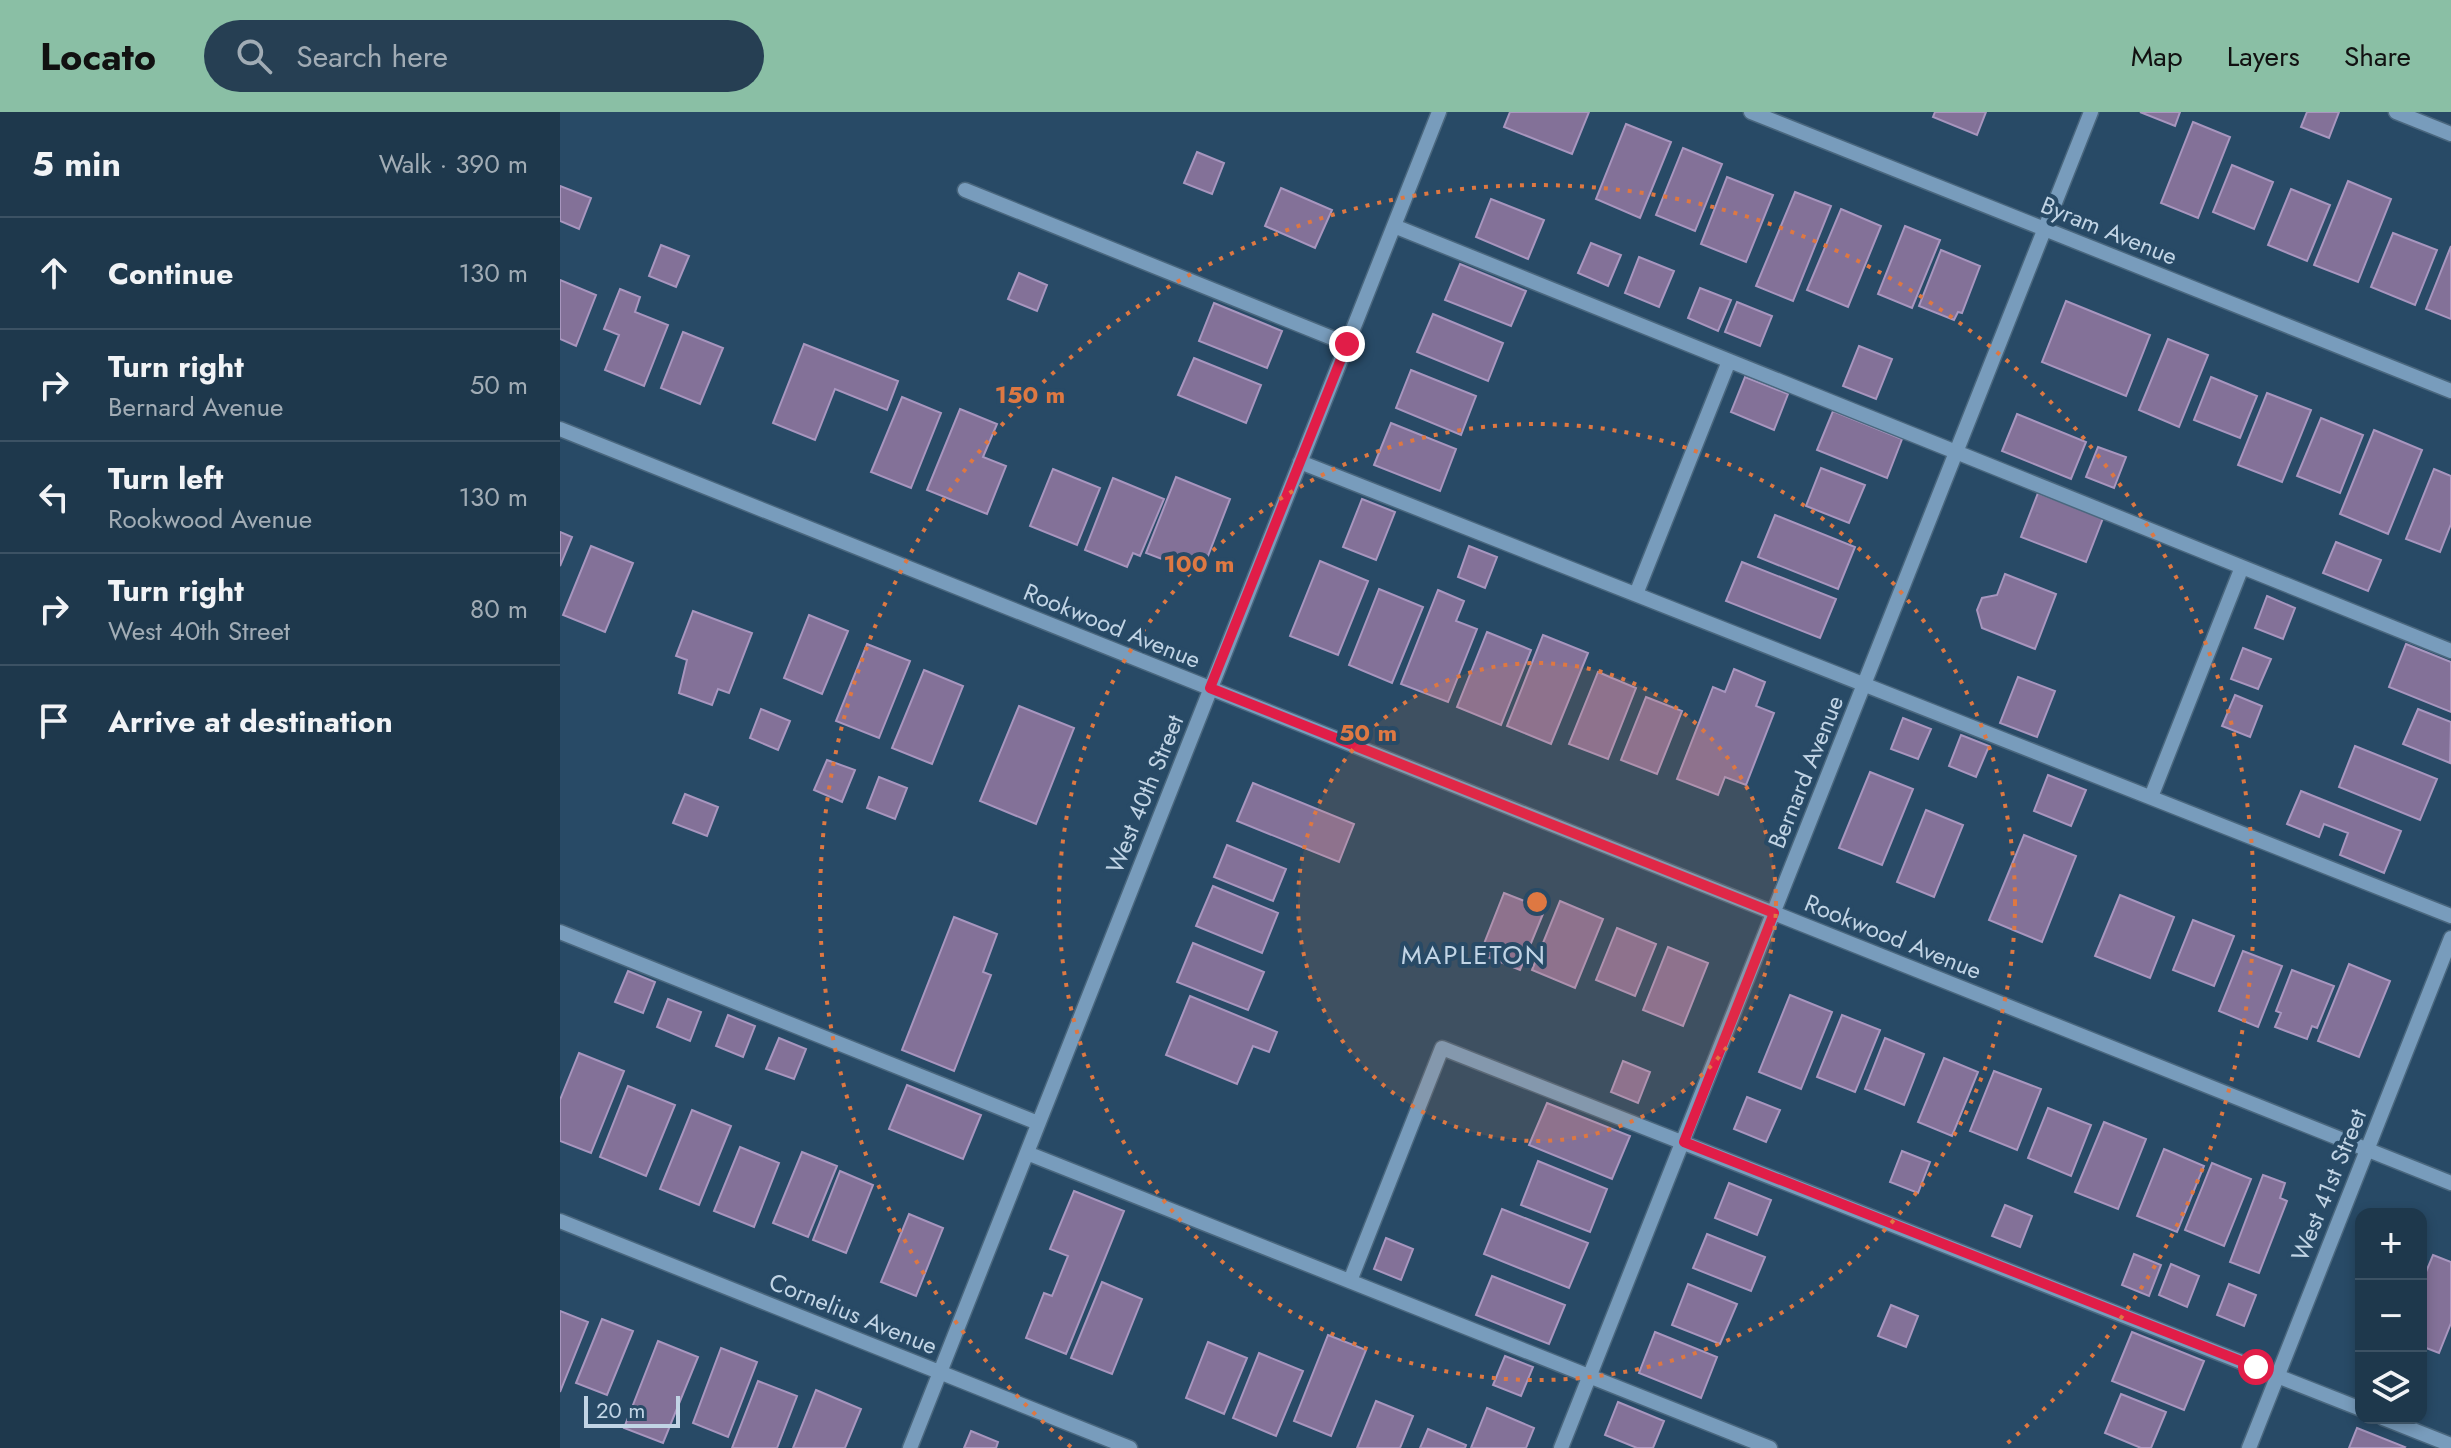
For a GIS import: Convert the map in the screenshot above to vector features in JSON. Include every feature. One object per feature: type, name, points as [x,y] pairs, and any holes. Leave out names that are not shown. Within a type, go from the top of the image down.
[{"type":"street","name":"West 40th Street","points":[[910,1448],[1439,112]]},
{"type":"street","name":"Byram Avenue","points":[[1751,112],[2451,391]]},
{"type":"street","name":"Bernard Avenue","points":[[1561,1448],[2091,112]]},
{"type":"street","points":[[2396,112],[2419,116],[2451,134]]},
{"type":"street","points":[[965,190],[1347,344]]},
{"type":"street","points":[[1394,226],[2451,651]]},
{"type":"street","points":[[1636,594],[1729,361]]},
{"type":"street","name":"Rookwood Avenue","points":[[560,429],[2451,1183]]},
{"type":"street","points":[[1300,462],[2451,916]]},
{"type":"street","points":[[2151,797],[2242,567]]},
{"type":"street","points":[[560,932],[1038,1123]]},
{"type":"street","name":"West 41st Street","points":[[2249,1448],[2451,938]]},
{"type":"street","points":[[1350,1281],[1442,1048],[2355,1407]]},
{"type":"street","points":[[1027,1153],[1770,1448]]},
{"type":"street","name":"Cornelius Avenue","points":[[560,1221],[1130,1448]]},
{"type":"street","points":[[2398,1424],[2451,1445]]},
{"type":"building","points":[[1510,112],[1589,112],[1572,154],[1504,127]]},
{"type":"building","points":[[1935,112],[1986,112],[1977,135],[1933,117]]},
{"type":"building","points":[[2140,112],[2180,112],[2175,126]]},
{"type":"building","points":[[2307,112],[2339,112],[2329,138],[2301,127]]},
{"type":"building","points":[[2193,122],[2230,137],[2198,218],[2161,203]]},
{"type":"building","points":[[1626,124],[1671,142],[1640,218],[1596,199]]},
{"type":"building","points":[[1683,148],[1722,164],[1695,231],[1656,215]]},
{"type":"building","points":[[1197,152],[1224,163],[1212,194],[1184,183]]},
{"type":"building","points":[[2232,165],[2273,182],[2254,229],[2213,212]]},
{"type":"building","points":[[1727,177],[1773,195],[1746,262],[1701,244]]},
{"type":"building","points":[[2348,181],[2391,199],[2358,282],[2314,265]]},
{"type":"building","points":[[560,186],[591,198],[579,229],[560,221]]},
{"type":"building","points":[[1281,188],[1332,210],[1315,248],[1265,226]]},
{"type":"building","points":[[2291,189],[2330,205],[2307,261],[2268,245]]},
{"type":"building","points":[[1795,192],[1831,206],[1793,301],[1756,286]]},
{"type":"building","points":[[1491,199],[1544,220],[1528,259],[1476,237]]},
{"type":"building","points":[[1841,209],[1881,226],[1848,307],[1807,290]]},
{"type":"building","points":[[1905,226],[1940,240],[1912,308],[1878,294]]},
{"type":"building","points":[[2393,233],[2437,250],[2415,305],[2371,287]]},
{"type":"building","points":[[1591,243],[1621,255],[1608,286],[1578,273]]},
{"type":"building","points":[[661,245],[689,256],[676,287],[649,276]]},
{"type":"building","points":[[2451,246],[2451,319],[2426,309]]},
{"type":"building","points":[[1941,250],[1980,266],[1962,313],[1958,312],[1954,320],[1919,306]]},
{"type":"building","points":[[1639,257],[1674,271],[1659,307],[1625,293]]},
{"type":"building","points":[[1460,264],[1526,291],[1511,326],[1445,300]]},
{"type":"building","points":[[1019,273],[1047,285],[1037,311],[1008,299]]},
{"type":"building","points":[[560,280],[596,295],[576,346],[560,339]]},
{"type":"building","points":[[1700,288],[1731,300],[1718,331],[1688,318]]},
{"type":"building","points":[[620,289],[640,297],[635,312],[668,325],[644,386],[605,370],[619,335],[604,329]]},
{"type":"building","points":[[2066,301],[2150,335],[2126,396],[2042,362]]},
{"type":"building","points":[[1737,302],[1772,316],[1760,346],[1725,332]]},
{"type":"building","points":[[1214,303],[1282,331],[1267,368],[1199,341]]},
{"type":"building","points":[[1433,314],[1503,343],[1488,381],[1417,352]]},
{"type":"building","points":[[683,332],[723,348],[700,404],[661,388]]},
{"type":"building","points":[[2168,339],[2208,355],[2179,427],[2139,410]]},
{"type":"building","points":[[804,344],[898,381],[887,410],[835,389],[815,440],[773,423]]},
{"type":"building","points":[[1859,346],[1892,359],[1876,399],[1843,386]]},
{"type":"building","points":[[1194,358],[1261,385],[1246,423],[1178,395]]},
{"type":"building","points":[[1411,370],[1476,396],[1461,435],[1396,408]]},
{"type":"building","points":[[1745,377],[1788,394],[1774,430],[1731,412]]},
{"type":"building","points":[[2211,377],[2257,396],[2240,438],[2194,420]]},
{"type":"building","points":[[2267,393],[2311,410],[2282,482],[2238,465]]},
{"type":"building","points":[[902,397],[941,413],[911,488],[871,472]]},
{"type":"building","points":[[960,409],[997,424],[983,457],[1006,466],[987,514],[927,490]]},
{"type":"building","points":[[1833,411],[1902,439],[1887,478],[1817,450]]},
{"type":"building","points":[[2017,414],[2086,442],[2071,479],[2002,451]]},
{"type":"building","points":[[2321,418],[2363,435],[2340,493],[2297,476]]},
{"type":"building","points":[[1391,423],[1456,449],[1440,491],[1374,465]]},
{"type":"building","points":[[2374,430],[2422,450],[2388,534],[2340,514]]},
{"type":"building","points":[[2098,447],[2126,457],[2114,488],[2086,477]]},
{"type":"building","points":[[1821,468],[1865,485],[1849,523],[1806,506]]},
{"type":"building","points":[[1053,469],[1100,488],[1077,545],[1030,526]]},
{"type":"building","points":[[2434,469],[2451,476],[2451,524],[2440,552],[2406,539]]},
{"type":"building","points":[[1176,477],[1230,499],[1201,574],[1146,553]]},
{"type":"building","points":[[1113,478],[1164,499],[1140,556],[1133,553],[1127,567],[1085,550]]},
{"type":"building","points":[[2038,493],[2103,518],[2086,562],[2021,537]]},
{"type":"building","points":[[1362,499],[1395,512],[1376,560],[1343,547]]},
{"type":"building","points":[[1775,515],[1855,547],[1838,589],[1758,557]]},
{"type":"building","points":[[560,532],[572,537],[560,566]]},
{"type":"building","points":[[2336,542],[2381,560],[2368,591],[2323,573]]},
{"type":"building","points":[[591,546],[633,563],[605,632],[563,615]]},
{"type":"building","points":[[1469,546],[1497,557],[1485,588],[1458,577]]},
{"type":"building","points":[[1320,561],[1368,581],[1338,655],[1290,636]]},
{"type":"building","points":[[1742,562],[1836,599],[1820,638],[1726,601]]},
{"type":"building","points":[[2005,574],[2056,594],[2035,649],[1982,628],[1977,610],[1982,598],[1997,595]]},
{"type":"building","points":[[1379,589],[1423,607],[1392,683],[1349,665]]},
{"type":"building","points":[[1438,590],[1464,601],[1456,621],[1477,629],[1448,702],[1401,684]]},
{"type":"building","points":[[2267,596],[2295,608],[2283,639],[2255,628]]},
{"type":"building","points":[[693,611],[752,633],[729,693],[718,689],[712,705],[679,693],[687,660],[676,656]]},
{"type":"building","points":[[809,615],[848,631],[822,694],[784,678]]},
{"type":"building","points":[[1487,632],[1531,650],[1501,725],[1457,707]]},
{"type":"building","points":[[1543,635],[1588,653],[1551,744],[1507,726]]},
{"type":"building","points":[[867,644],[910,661],[879,738],[836,721]]},
{"type":"building","points":[[2406,644],[2451,662],[2451,712],[2389,687]]},
{"type":"building","points":[[2243,648],[2271,659],[2258,689],[2231,679]]},
{"type":"building","points":[[1734,669],[1765,682],[1756,706],[1774,713],[1746,785],[1725,777],[1718,795],[1677,779],[1713,687],[1725,692]]},
{"type":"building","points":[[924,670],[963,686],[932,764],[892,748]]},
{"type":"building","points":[[1598,672],[1636,688],[1608,759],[1569,744]]},
{"type":"building","points":[[2018,677],[2055,691],[2037,737],[2000,723]]},
{"type":"building","points":[[2235,695],[2262,706],[2250,737],[2222,726]]},
{"type":"building","points":[[1646,697],[1682,711],[1657,774],[1621,760]]},
{"type":"building","points":[[1019,706],[1074,728],[1036,824],[980,801]]},
{"type":"building","points":[[761,709],[790,721],[778,750],[750,738]]},
{"type":"building","points":[[2418,709],[2451,722],[2450,763],[2403,744]]},
{"type":"building","points":[[1903,718],[1931,729],[1918,759],[1891,749]]},
{"type":"building","points":[[1961,735],[1989,746],[1976,777],[1949,766]]},
{"type":"building","points":[[2355,746],[2437,779],[2420,820],[2339,787]]},
{"type":"building","points":[[827,760],[855,770],[842,802],[814,790]]},
{"type":"building","points":[[1870,772],[1913,789],[1882,865],[1839,848]]},
{"type":"building","points":[[2048,775],[2086,790],[2071,826],[2034,811]]},
{"type":"building","points":[[879,777],[907,788],[895,819],[867,808]]},
{"type":"building","points":[[1253,783],[1354,824],[1339,862],[1237,821]]},
{"type":"building","points":[[2301,791],[2401,831],[2384,873],[2340,855],[2348,833],[2324,824],[2319,837],[2287,824]]},
{"type":"building","points":[[685,794],[718,807],[707,836],[673,823]]},
{"type":"building","points":[[1926,810],[1963,825],[1934,897],[1897,882]]},
{"type":"building","points":[[2024,835],[2076,856],[2042,942],[1989,920]]},
{"type":"building","points":[[1227,845],[1286,869],[1273,901],[1214,877]]},
{"type":"building","points":[[1213,886],[1278,913],[1262,953],[1196,926]]},
{"type":"building","points":[[1504,893],[1545,909],[1520,970],[1480,954]]},
{"type":"building","points":[[2120,895],[2174,917],[2150,978],[2095,956]]},
{"type":"building","points":[[1560,901],[1603,919],[1575,988],[1532,970]]},
{"type":"building","points":[[954,917],[997,934],[983,972],[991,975],[954,1071],[902,1050]]},
{"type":"building","points":[[2193,920],[2234,936],[2214,986],[2173,970]]},
{"type":"building","points":[[1617,928],[1656,944],[1635,996],[1596,980]]},
{"type":"building","points":[[1193,943],[1264,972],[1248,1010],[1177,982]]},
{"type":"building","points":[[1668,947],[1708,963],[1683,1026],[1643,1010]]},
{"type":"building","points":[[2243,951],[2282,966],[2258,1027],[2219,1011]]},
{"type":"building","points":[[2349,964],[2390,981],[2359,1057],[2318,1041]]},
{"type":"building","points":[[2292,970],[2334,986],[2317,1028],[2312,1026],[2307,1039],[2275,1027],[2281,1013],[2276,1011]]},
{"type":"building","points":[[628,971],[655,982],[643,1013],[615,1002]]},
{"type":"building","points":[[1790,995],[1832,1012],[1801,1089],[1759,1072]]},
{"type":"building","points":[[1190,996],[1277,1032],[1269,1052],[1253,1046],[1237,1084],[1166,1055]]},
{"type":"building","points":[[668,999],[701,1012],[690,1041],[657,1027]]},
{"type":"building","points":[[728,1015],[755,1026],[743,1057],[716,1046]]},
{"type":"building","points":[[1842,1015],[1880,1030],[1855,1092],[1817,1077]]},
{"type":"building","points":[[779,1038],[806,1049],[794,1079],[766,1069]]},
{"type":"building","points":[[1885,1038],[1924,1054],[1904,1105],[1865,1089]]},
{"type":"building","points":[[579,1053],[624,1071],[591,1153],[560,1141],[560,1100]]},
{"type":"building","points":[[1944,1058],[1978,1072],[1952,1136],[1918,1122]]},
{"type":"building","points":[[1623,1061],[1650,1072],[1638,1103],[1611,1092]]},
{"type":"building","points":[[1994,1071],[2041,1089],[2017,1150],[1970,1131]]},
{"type":"building","points":[[907,1085],[981,1115],[963,1159],[889,1129]]},
{"type":"building","points":[[628,1086],[675,1105],[646,1176],[600,1157]]},
{"type":"building","points":[[1747,1097],[1780,1110],[1766,1142],[1734,1129]]},
{"type":"building","points":[[1547,1103],[1630,1136],[1612,1179],[1529,1145]]},
{"type":"building","points":[[2048,1108],[2091,1125],[2071,1176],[2028,1158]]},
{"type":"building","points":[[692,1110],[731,1126],[699,1205],[660,1189]]},
{"type":"building","points":[[2104,1122],[2146,1139],[2118,1209],[2075,1192]]},
{"type":"building","points":[[740,1147],[779,1163],[754,1227],[714,1211]]},
{"type":"building","points":[[2164,1149],[2204,1166],[2177,1232],[2137,1216]]},
{"type":"building","points":[[1902,1151],[1930,1162],[1918,1193],[1890,1182]]},
{"type":"building","points":[[802,1152],[837,1166],[808,1237],[773,1223]]},
{"type":"building","points":[[1538,1161],[1607,1189],[1590,1232],[1521,1205]]},
{"type":"building","points":[[2212,1163],[2251,1179],[2224,1246],[2185,1230]]},
{"type":"building","points":[[840,1171],[873,1185],[846,1253],[813,1240]]},
{"type":"building","points":[[2263,1175],[2285,1183],[2280,1198],[2287,1201],[2259,1273],[2230,1262]]},
{"type":"building","points":[[1729,1183],[1771,1200],[1757,1235],[1715,1218]]},
{"type":"building","points":[[1074,1191],[1124,1211],[1066,1354],[1026,1338],[1044,1293],[1052,1296],[1068,1256],[1050,1249]]},
{"type":"building","points":[[2005,1205],[2032,1216],[2020,1247],[1992,1236]]},
{"type":"building","points":[[1502,1209],[1588,1243],[1569,1288],[1484,1254]]},
{"type":"building","points":[[909,1214],[943,1228],[916,1296],[881,1282]]},
{"type":"building","points":[[1707,1234],[1765,1257],[1751,1291],[1693,1268]]},
{"type":"building","points":[[1386,1238],[1413,1249],[1401,1280],[1374,1269]]},
{"type":"building","points":[[2134,1254],[2161,1265],[2149,1296],[2122,1285]]},
{"type":"building","points":[[2433,1255],[2451,1262],[2451,1323],[2439,1353],[2427,1348],[2427,1270]]},
{"type":"building","points":[[2171,1264],[2199,1276],[2187,1307],[2159,1295]]},
{"type":"building","points":[[1492,1276],[1565,1305],[1549,1344],[1476,1315]]},
{"type":"building","points":[[1102,1282],[1142,1299],[1112,1374],[1071,1358]]},
{"type":"building","points":[[1688,1284],[1737,1304],[1720,1344],[1672,1325]]},
{"type":"building","points":[[2229,1284],[2256,1295],[2244,1326],[2217,1315]]},
{"type":"building","points":[[1891,1305],[1918,1316],[1906,1347],[1878,1336]]},
{"type":"building","points":[[560,1311],[588,1322],[560,1392]]},
{"type":"building","points":[[602,1319],[633,1331],[607,1395],[576,1383]]},
{"type":"building","points":[[1655,1332],[1717,1357],[1701,1398],[1639,1373]]},
{"type":"building","points":[[2132,1332],[2204,1361],[2184,1410],[2112,1381]]},
{"type":"building","points":[[1328,1335],[1366,1350],[1331,1436],[1294,1421]]},
{"type":"building","points":[[658,1341],[698,1357],[663,1443],[624,1428]]},
{"type":"building","points":[[1208,1342],[1247,1358],[1224,1414],[1186,1398]]},
{"type":"building","points":[[721,1348],[757,1362],[728,1437],[693,1423]]},
{"type":"building","points":[[1259,1353],[1303,1371],[1276,1436],[1233,1418]]},
{"type":"building","points":[[1505,1356],[1533,1367],[1521,1396],[1493,1385]]},
{"type":"building","points":[[758,1381],[797,1396],[777,1448],[732,1448]]},
{"type":"building","points":[[816,1390],[861,1409],[845,1448],[793,1448]]},
{"type":"building","points":[[2121,1394],[2166,1412],[2151,1448],[2141,1448],[2105,1433]]},
{"type":"building","points":[[1376,1401],[1413,1416],[1400,1448],[1357,1448]]},
{"type":"building","points":[[1618,1402],[1664,1421],[1653,1448],[1637,1448],[1605,1435]]},
{"type":"building","points":[[1487,1408],[1534,1428],[1526,1448],[1471,1448]]},
{"type":"building","points":[[2357,1428],[2405,1447],[2349,1448]]},
{"type":"building","points":[[1428,1429],[1466,1445],[1465,1448],[1420,1448]]},
{"type":"building","points":[[971,1431],[998,1442],[996,1448],[964,1448]]},
{"type":"district","name":"MAPLETON","points":[[1474,955]]},
{"type":"route","points":[[1347,344],[1210,688],[1774,913],[1684,1142],[2256,1367]]}]
